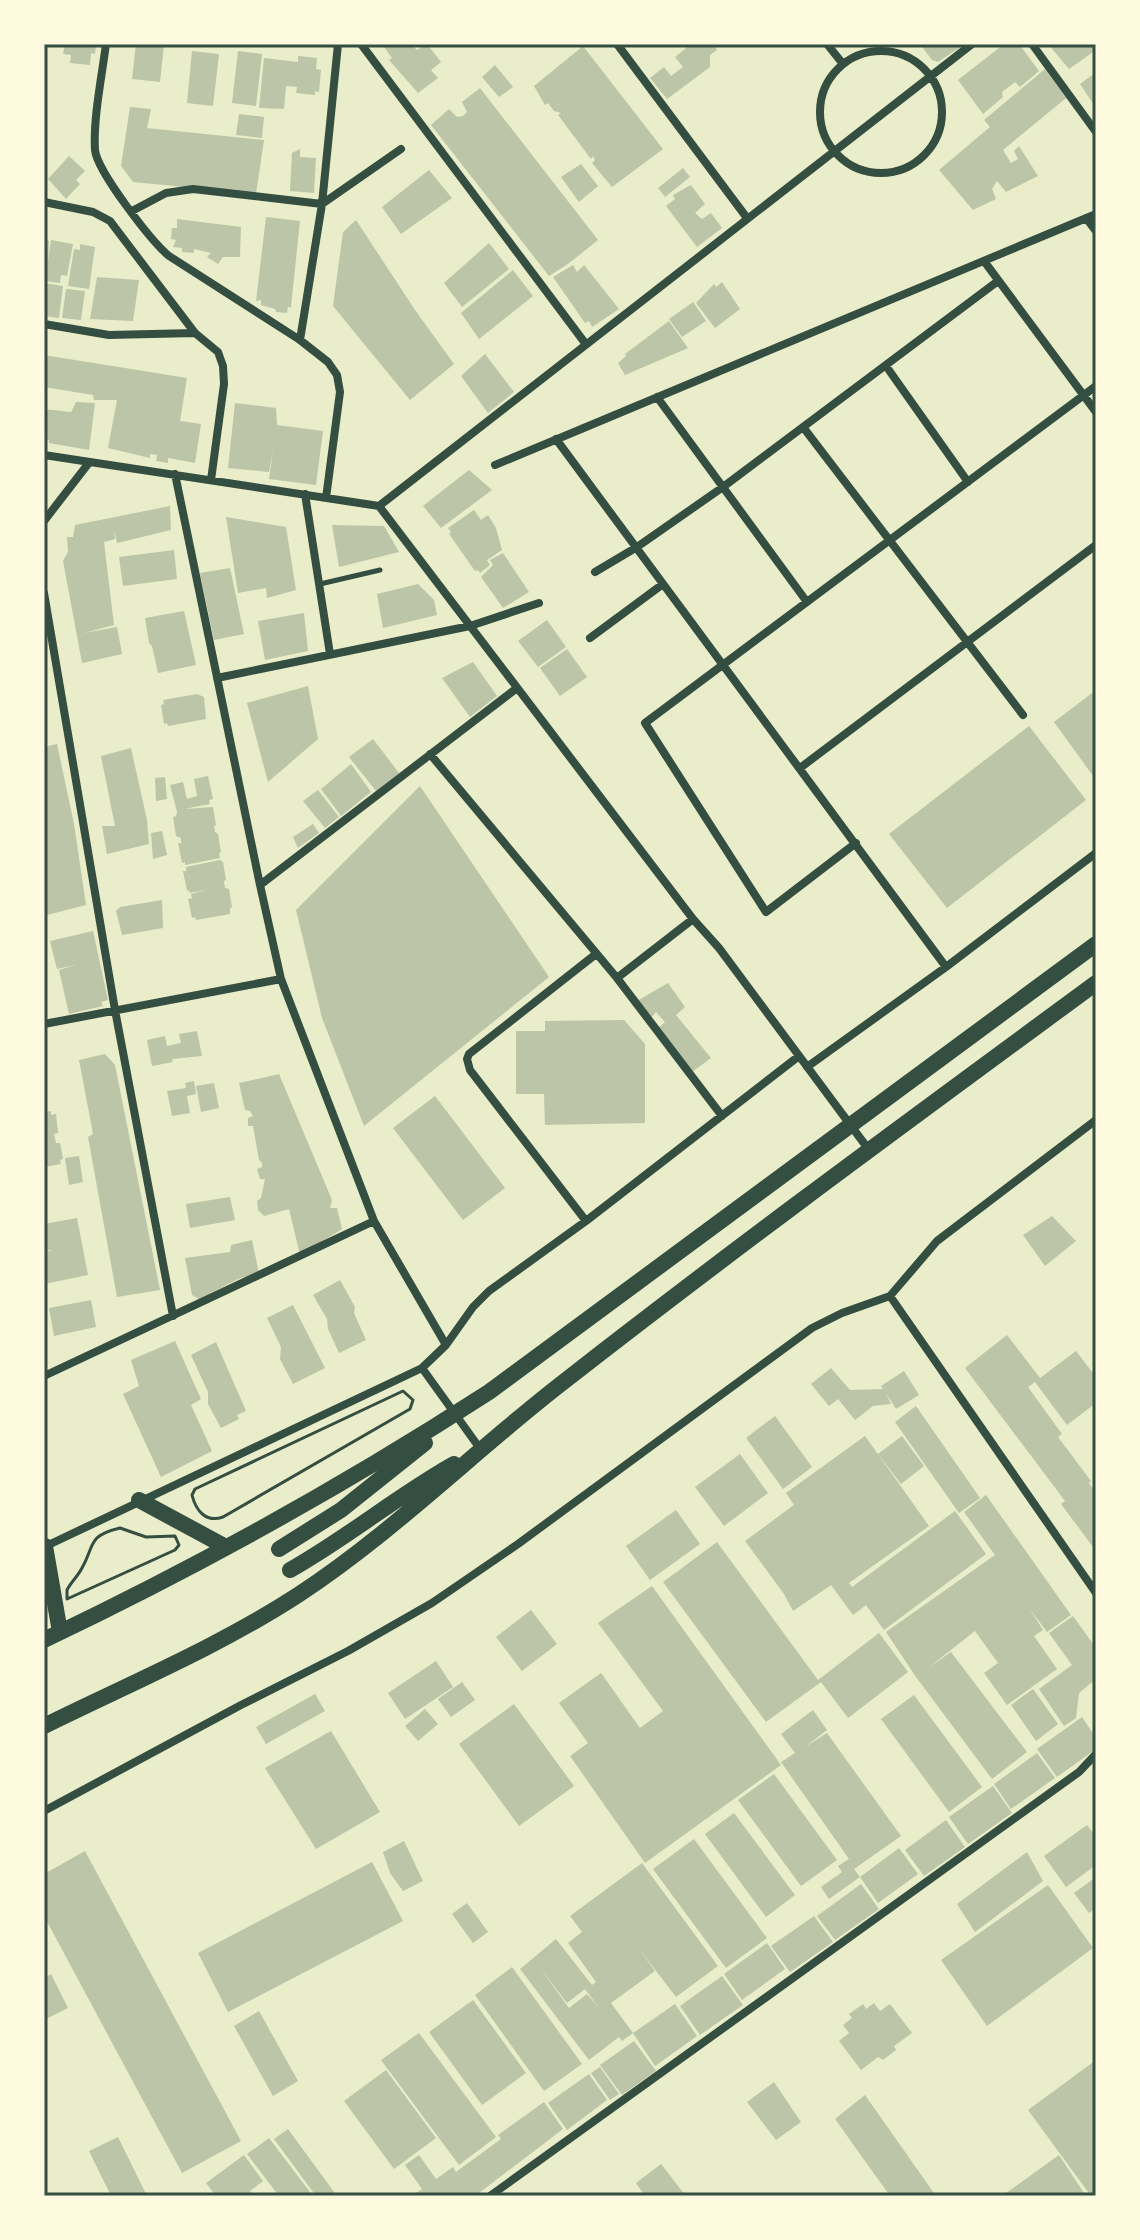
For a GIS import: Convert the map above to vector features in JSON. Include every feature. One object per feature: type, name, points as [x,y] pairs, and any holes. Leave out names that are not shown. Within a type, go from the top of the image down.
[{"type":"highway","points":[[44,1640],[226,1547],[385,1459],[455,1414],[527,1365],[1096,944]]},
{"type":"highway","points":[[44,1726],[230,1634],[297,1595],[378,1537],[564,1381],[1096,983]]},
{"type":"highway","points":[[279,1549],[371,1489],[455,1414]]},
{"type":"highway","points":[[290,1570],[320,1553],[409,1491],[481,1450]]},
{"type":"highway","points":[[139,1500],[226,1547]]},
{"type":"highway","points":[[45,1547],[60,1632]]},
{"type":"street","points":[[106,44],[95,148],[102,169],[169,256],[300,340],[328,362],[340,383],[326,498]]},
{"type":"street","points":[[300,340],[322,204],[338,44]]},
{"type":"street","points":[[361,44],[585,343]]},
{"type":"street","points":[[617,44],[747,218]]},
{"type":"street","points":[[827,44],[843,64]]},
{"type":"street","points":[[379,506],[972,44]]},
{"type":"street","points":[[1032,44],[1096,132]]},
{"type":"street","points":[[889,52],[912,60],[930,76],[940,98],[941,121],[933,143],[918,160],[897,171],[874,173],[852,166],[834,152],[822,130],[820,106],[827,83],[843,64],[865,53],[889,52]]},
{"type":"street","points":[[132,211],[166,193],[193,189],[322,204],[401,149]]},
{"type":"street","points":[[44,202],[93,212],[110,221],[195,333],[218,352],[224,384],[211,480]]},
{"type":"street","points":[[495,465],[1096,214]]},
{"type":"street","points":[[1086,218],[1096,231]]},
{"type":"street","points":[[984,261],[1096,412]]},
{"type":"street","points":[[595,572],[637,547],[723,487],[998,281]]},
{"type":"street","points":[[44,324],[109,335],[195,333]]},
{"type":"street","points":[[886,366],[968,482]]},
{"type":"street","points":[[856,843],[766,912],[645,723],[1096,386]]},
{"type":"street","points":[[657,397],[807,602]]},
{"type":"street","points":[[803,427],[1023,715]]},
{"type":"street","points":[[556,439],[946,967]]},
{"type":"street","points":[[44,455],[379,506],[693,919],[719,948],[869,1150]]},
{"type":"street","points":[[44,521],[88,464]]},
{"type":"street","points":[[175,474],[281,979],[374,1221],[446,1345]]},
{"type":"street","points":[[305,494],[330,654]]},
{"type":"street","points":[[800,768],[1096,545]]},
{"type":"street","points":[[590,638],[663,584]]},
{"type":"street","points":[[44,593],[115,1010],[173,1316]]},
{"type":"street","points":[[217,678],[470,626],[539,603]]},
{"type":"street","points":[[260,885],[517,688]]},
{"type":"street","points":[[430,754],[617,978],[722,1116]]},
{"type":"street","points":[[807,1067],[1096,853]]},
{"type":"street","points":[[617,978],[693,919]]},
{"type":"street","points":[[586,1221],[470,1070],[467,1059],[469,1054],[596,954]]},
{"type":"street","points":[[44,1024],[281,979]]},
{"type":"street","points":[[45,1547],[422,1368],[446,1345],[465,1316],[489,1291],[586,1221],[799,1056]]},
{"type":"street","points":[[44,1811],[228,1711],[376,1636],[432,1603],[518,1544],[812,1328],[842,1313],[890,1296],[937,1241],[1096,1120]]},
{"type":"street","points":[[44,1376],[374,1221]]},
{"type":"street","points":[[890,1296],[1096,1593]]},
{"type":"street","points":[[422,1368],[481,1450]]},
{"type":"street","points":[[1079,1772],[1096,1754]]},
{"type":"street","points":[[490,2196],[1079,1772],[1096,1764]]},
{"type":"lane","points":[[320,584],[380,570]]},
{"type":"path","points":[[399,1392],[411,1396],[410,1409],[223,1517],[206,1518],[192,1499],[195,1489],[399,1392]]},
{"type":"path","points":[[120,1528],[146,1537],[171,1535],[178,1538],[179,1545],[175,1550],[70,1599],[66,1597],[67,1590],[83,1567],[96,1538],[120,1528]]},
{"type":"building","points":[[65,44],[96,44],[90,65],[70,63],[71,55],[63,54]]},
{"type":"building","points":[[136,44],[164,45],[160,82],[132,79]]},
{"type":"building","points":[[382,44],[418,44],[414,47],[417,50],[427,44],[441,62],[431,70],[438,78],[418,93],[389,60],[392,58]]},
{"type":"building","points":[[691,44],[713,44],[717,50],[710,55],[710,67],[667,99],[650,78],[664,67],[671,76],[683,67],[675,57]]},
{"type":"building","points":[[920,44],[965,44],[938,62],[932,60]]},
{"type":"building","points":[[1004,44],[1019,44],[1039,71],[1020,87],[1015,82],[983,114],[958,80]]},
{"type":"building","points":[[1048,44],[1094,44],[1096,50],[1069,69]]},
{"type":"building","points":[[583,46],[663,149],[612,187],[592,163],[595,160],[593,156],[591,159],[558,115],[561,113],[554,111],[548,103],[545,105],[534,86]]},
{"type":"building","points":[[192,51],[219,54],[213,106],[187,103]]},
{"type":"building","points":[[238,51],[262,54],[256,106],[232,103]]},
{"type":"building","points":[[298,56],[317,58],[316,69],[321,70],[319,92],[315,91],[315,95],[296,93],[297,87],[286,86],[284,109],[259,108],[264,58],[298,62]]},
{"type":"building","points":[[495,65],[513,87],[499,97],[482,77]]},
{"type":"building","points":[[1045,69],[1066,98],[1003,150],[1011,163],[1018,159],[1014,151],[1019,146],[1038,176],[1006,192],[997,181],[992,189],[996,199],[973,210],[939,170],[990,127],[984,120]]},
{"type":"building","points":[[1096,72],[1096,108],[1080,84]]},
{"type":"building","points":[[480,88],[598,240],[549,276],[431,125],[449,109],[457,117],[463,116],[467,112],[462,102]]},
{"type":"building","points":[[130,107],[151,109],[147,128],[264,140],[256,194],[133,182],[121,166]]},
{"type":"building","points":[[239,114],[264,117],[262,138],[236,135]]},
{"type":"building","points":[[300,149],[300,157],[316,158],[314,193],[290,191],[292,153]]},
{"type":"building","points":[[69,156],[85,171],[76,180],[80,184],[66,199],[48,179]]},
{"type":"building","points":[[581,164],[598,186],[579,202],[561,177]]},
{"type":"building","points":[[683,168],[690,177],[665,197],[658,188]]},
{"type":"building","points":[[429,170],[452,198],[401,234],[382,207]]},
{"type":"building","points":[[691,185],[705,204],[695,213],[702,219],[711,213],[722,228],[697,247],[666,206],[675,199],[673,195]]},
{"type":"building","points":[[266,217],[300,221],[291,307],[288,307],[287,313],[276,312],[261,305],[261,300],[256,301]]},
{"type":"building","points":[[177,219],[241,227],[240,257],[223,257],[218,264],[207,257],[211,253],[194,249],[194,253],[182,252],[182,248],[173,247],[176,240],[171,239],[172,228],[177,228]]},
{"type":"building","points":[[356,220],[454,364],[410,400],[333,306],[343,232]]},
{"type":"building","points":[[44,240],[49,241],[48,261],[51,240],[73,244],[67,276],[61,275],[60,283],[44,281]]},
{"type":"building","points":[[489,243],[509,269],[462,307],[444,283]]},
{"type":"building","points":[[80,244],[95,247],[89,289],[68,286],[74,249],[80,250]]},
{"type":"building","points":[[573,265],[577,272],[584,265],[619,309],[592,327],[589,321],[585,323],[553,277]]},
{"type":"building","points":[[513,270],[533,296],[479,339],[461,313]]},
{"type":"building","points":[[97,277],[139,280],[133,321],[90,319]]},
{"type":"building","points":[[722,282],[740,309],[715,328],[696,303],[714,284],[716,287]]},
{"type":"building","points":[[44,283],[63,286],[59,318],[44,316]]},
{"type":"building","points":[[66,289],[85,291],[81,320],[62,318]]},
{"type":"building","points":[[693,302],[706,321],[682,337],[669,319]]},
{"type":"building","points":[[669,321],[688,348],[625,375],[618,363],[625,354]]},
{"type":"building","points":[[485,354],[514,392],[488,413],[461,376]]},
{"type":"building","points":[[44,355],[187,378],[180,421],[201,424],[195,463],[168,458],[168,463],[156,461],[157,455],[150,454],[150,458],[108,448],[117,400],[94,400],[93,395],[44,387]]},
{"type":"building","points":[[76,402],[95,403],[89,450],[49,443],[44,439],[44,409],[71,412]]},
{"type":"building","points":[[235,403],[276,408],[277,425],[323,431],[316,485],[269,479],[273,451],[269,472],[228,468]]},
{"type":"building","points":[[469,470],[492,490],[441,528],[423,506]]},
{"type":"building","points":[[170,506],[171,530],[117,543],[114,529],[115,539],[104,542],[114,625],[84,633],[117,627],[122,654],[82,663],[63,561],[68,552],[67,537],[73,537],[75,525]]},
{"type":"building","points":[[474,510],[481,520],[488,515],[496,528],[502,550],[487,560],[490,565],[480,573],[475,571],[448,528]]},
{"type":"building","points":[[226,517],[286,527],[296,590],[267,598],[266,588],[238,593]]},
{"type":"building","points":[[332,525],[384,526],[399,552],[339,567]]},
{"type":"building","points":[[174,550],[177,579],[123,586],[119,557]]},
{"type":"building","points":[[503,553],[529,592],[503,608],[481,577],[493,565],[490,560]]},
{"type":"building","points":[[230,568],[244,634],[214,640],[200,573]]},
{"type":"building","points":[[418,584],[434,600],[437,615],[383,628],[377,594]]},
{"type":"building","points":[[184,611],[196,665],[158,673],[145,618]]},
{"type":"building","points":[[304,613],[308,651],[265,660],[258,621]]},
{"type":"building","points":[[547,620],[566,647],[538,667],[518,641]]},
{"type":"building","points":[[567,649],[587,677],[560,696],[540,668]]},
{"type":"building","points":[[473,662],[497,696],[470,717],[442,678]]},
{"type":"building","points":[[308,686],[318,739],[268,782],[247,703]]},
{"type":"building","points":[[1096,690],[1096,780],[1054,722]]},
{"type":"building","points":[[197,694],[204,697],[206,719],[168,726],[164,724],[163,700]]},
{"type":"building","points":[[1029,726],[1086,800],[947,908],[889,834]]},
{"type":"building","points":[[373,739],[399,773],[376,791],[349,757]]},
{"type":"building","points":[[57,744],[74,824],[86,905],[47,915],[44,903],[44,747]]},
{"type":"building","points":[[131,748],[147,820],[149,844],[107,854],[102,826],[115,826],[101,756]]},
{"type":"building","points":[[351,764],[371,792],[341,816],[321,789]]},
{"type":"building","points":[[208,776],[213,799],[209,800],[210,804],[184,809],[213,807],[220,858],[185,865],[178,843],[181,843],[181,838],[176,836],[173,817],[177,812],[170,785],[183,782],[187,799],[197,796],[194,779]]},
{"type":"building","points":[[165,777],[167,799],[156,801],[155,778]]},
{"type":"building","points":[[420,786],[549,977],[364,1126],[322,1018],[296,910]]},
{"type":"building","points":[[318,790],[339,817],[325,828],[303,801]]},
{"type":"building","points":[[313,824],[319,833],[298,848],[293,837]]},
{"type":"building","points":[[162,831],[167,855],[153,859],[151,833]]},
{"type":"building","points":[[223,862],[225,888],[229,889],[230,914],[196,920],[192,918],[188,899],[192,898],[191,894],[205,890],[187,891],[183,871],[186,867]]},
{"type":"building","points":[[162,900],[163,928],[122,935],[116,911],[120,907]]},
{"type":"building","points":[[93,931],[108,1000],[101,1002],[103,1006],[69,1014],[59,970],[76,965],[57,969],[50,941]]},
{"type":"building","points":[[668,983],[685,1007],[676,1015],[711,1058],[692,1072],[658,1028],[665,1022],[656,1012],[651,1018],[637,1001]]},
{"type":"building","points":[[624,1020],[645,1044],[645,1123],[545,1125],[544,1094],[516,1094],[516,1031],[545,1031],[545,1021]]},
{"type":"building","points":[[197,1031],[202,1056],[172,1059],[173,1062],[152,1066],[147,1040],[165,1036],[167,1046],[181,1043],[179,1034]]},
{"type":"building","points":[[105,1054],[115,1065],[160,1290],[117,1297],[88,1137],[93,1134],[79,1060]]},
{"type":"building","points":[[279,1074],[332,1200],[330,1208],[337,1208],[342,1229],[300,1255],[289,1209],[264,1216],[258,1210],[257,1201],[261,1198],[265,1179],[260,1179],[257,1169],[262,1167],[262,1163],[253,1126],[248,1126],[248,1118],[253,1116],[245,1110],[239,1083]]},
{"type":"building","points":[[194,1081],[196,1094],[187,1096],[190,1113],[172,1116],[167,1091],[186,1088],[185,1083]]},
{"type":"building","points":[[214,1083],[219,1108],[201,1112],[196,1086]]},
{"type":"building","points":[[435,1096],[505,1188],[463,1220],[393,1128]]},
{"type":"building","points":[[51,1111],[51,1115],[56,1114],[58,1133],[54,1134],[56,1143],[60,1143],[63,1159],[60,1160],[61,1164],[44,1167],[44,1112]]},
{"type":"building","points":[[79,1156],[83,1182],[69,1185],[65,1158]]},
{"type":"building","points":[[230,1197],[235,1220],[190,1228],[186,1204]]},
{"type":"building","points":[[1052,1216],[1076,1241],[1045,1266],[1023,1235]]},
{"type":"building","points":[[77,1218],[88,1275],[44,1284],[44,1252],[53,1250],[44,1250],[44,1224]]},
{"type":"building","points":[[252,1240],[259,1273],[238,1279],[199,1299],[192,1295],[185,1258],[230,1252],[231,1245]]},
{"type":"building","points":[[340,1280],[355,1307],[354,1313],[366,1340],[339,1353],[327,1319],[313,1295]]},
{"type":"building","points":[[91,1300],[96,1327],[54,1336],[49,1308]]},
{"type":"building","points":[[293,1305],[325,1368],[293,1384],[280,1359],[281,1347],[267,1318]]},
{"type":"building","points":[[1007,1335],[1040,1378],[1076,1351],[1096,1377],[1096,1403],[1067,1425],[1035,1382],[1028,1387],[1062,1434],[1058,1437],[1091,1481],[1089,1483],[1096,1493],[1096,1551],[1061,1504],[1065,1501],[965,1368]]},
{"type":"building","points":[[175,1341],[201,1399],[191,1405],[212,1451],[161,1477],[123,1394],[139,1386],[131,1360]]},
{"type":"building","points":[[216,1342],[246,1411],[237,1415],[239,1419],[221,1428],[208,1404],[208,1392],[191,1355]]},
{"type":"building","points":[[831,1368],[850,1390],[883,1389],[881,1386],[904,1371],[919,1395],[896,1409],[886,1393],[891,1404],[873,1406],[855,1420],[838,1399],[829,1406],[811,1384]]},
{"type":"building","points":[[916,1406],[980,1498],[959,1513],[895,1422]]},
{"type":"building","points":[[775,1416],[812,1467],[783,1489],[746,1438]]},
{"type":"building","points":[[865,1436],[929,1526],[849,1583],[852,1587],[955,1511],[986,1554],[884,1630],[866,1605],[853,1615],[831,1585],[793,1611],[745,1541],[794,1505],[786,1493]]},
{"type":"building","points":[[902,1436],[924,1466],[901,1484],[878,1454]]},
{"type":"building","points":[[740,1454],[768,1493],[724,1526],[695,1487]]},
{"type":"building","points":[[986,1495],[1071,1615],[1047,1632],[1029,1608],[1043,1630],[1034,1636],[1057,1669],[1007,1705],[984,1673],[998,1663],[975,1631],[928,1668],[951,1652],[1027,1752],[992,1779],[886,1632],[995,1555],[964,1512]]},
{"type":"building","points":[[676,1510],[700,1544],[650,1580],[626,1546]]},
{"type":"building","points":[[717,1542],[818,1680],[879,1633],[908,1672],[848,1718],[821,1682],[766,1722],[663,1582]]},
{"type":"building","points":[[652,1586],[781,1765],[645,1863],[570,1756],[588,1743],[559,1703],[601,1673],[640,1728],[663,1711],[598,1623]]},
{"type":"building","points":[[531,1610],[557,1644],[522,1671],[496,1637]]},
{"type":"building","points":[[1073,1616],[1096,1648],[1096,1679],[1079,1693],[1076,1718],[1064,1726],[1039,1689],[1072,1665],[1049,1633]]},
{"type":"building","points":[[436,1661],[453,1687],[405,1719],[388,1693]]},
{"type":"building","points":[[462,1682],[475,1700],[451,1717],[438,1699]]},
{"type":"building","points":[[1033,1689],[1058,1724],[1036,1741],[1011,1705]]},
{"type":"building","points":[[315,1694],[325,1711],[266,1744],[256,1727]]},
{"type":"building","points":[[914,1695],[982,1787],[949,1812],[881,1719]]},
{"type":"building","points":[[514,1704],[574,1786],[519,1826],[459,1744]]},
{"type":"building","points":[[425,1709],[438,1724],[418,1741],[405,1726]]},
{"type":"building","points":[[813,1710],[827,1730],[805,1747],[827,1733],[901,1836],[854,1869],[860,1877],[829,1899],[821,1887],[842,1872],[838,1866],[849,1859],[781,1762],[795,1753],[781,1734]]},
{"type":"building","points":[[1082,1717],[1096,1738],[1096,1749],[1057,1777],[1037,1749]]},
{"type":"building","points":[[331,1731],[380,1812],[316,1849],[265,1768]]},
{"type":"building","points":[[1037,1753],[1055,1778],[1011,1809],[994,1784]]},
{"type":"building","points":[[774,1774],[837,1860],[801,1886],[738,1800]]},
{"type":"building","points":[[993,1786],[1012,1813],[968,1844],[949,1817]]},
{"type":"building","points":[[734,1813],[795,1895],[766,1917],[705,1834]]},
{"type":"building","points":[[946,1820],[965,1847],[924,1876],[905,1850]]},
{"type":"building","points":[[1087,1825],[1096,1837],[1096,1865],[1066,1887],[1044,1856]]},
{"type":"building","points":[[694,1839],[767,1938],[726,1968],[653,1869]]},
{"type":"building","points":[[404,1841],[423,1881],[403,1891],[390,1873],[383,1852]]},
{"type":"building","points":[[899,1848],[918,1874],[878,1903],[860,1877]]},
{"type":"building","points":[[85,1851],[241,2141],[182,2173],[44,1916],[44,1874]]},
{"type":"building","points":[[1027,1852],[1043,1881],[975,1932],[957,1904]]},
{"type":"building","points":[[372,1862],[403,1921],[228,2012],[198,1953]]},
{"type":"building","points":[[642,1863],[718,1966],[676,1997],[637,1946],[655,1971],[611,2003],[633,2033],[622,2041],[619,2037],[589,2060],[520,1969],[556,1939],[592,1985],[596,1982],[568,1943],[582,1932],[570,1916]],"holes":[[[538,1965],[567,2003],[585,1989],[599,2008],[587,1994],[569,2008]]]},
{"type":"building","points":[[1096,1877],[1096,1908],[1089,1913],[1074,1893]]},
{"type":"building","points":[[861,1884],[879,1909],[835,1940],[817,1916]]},
{"type":"building","points":[[1048,1885],[1093,1948],[987,2026],[941,1960]]},
{"type":"building","points":[[467,1903],[488,1932],[473,1943],[452,1914]]},
{"type":"building","points":[[814,1916],[833,1942],[790,1972],[771,1946]]},
{"type":"building","points":[[767,1943],[785,1969],[742,2000],[724,1974]]},
{"type":"building","points":[[512,1967],[582,2064],[544,2091],[475,1995]]},
{"type":"building","points":[[51,1974],[68,2008],[44,2020],[44,1978]]},
{"type":"building","points":[[722,1976],[743,2005],[700,2035],[680,2006]]},
{"type":"building","points":[[473,2000],[526,2073],[482,2105],[429,2032]]},
{"type":"building","points":[[874,2003],[880,2011],[890,2004],[912,2033],[894,2046],[896,2050],[883,2060],[878,2057],[861,2070],[839,2041],[849,2033],[843,2025],[852,2018],[849,2014],[863,2004],[866,2009]]},
{"type":"building","points":[[675,2004],[697,2036],[655,2066],[633,2033]]},
{"type":"building","points":[[259,2011],[298,2081],[273,2096],[234,2026]]},
{"type":"building","points":[[419,2033],[496,2137],[459,2165],[381,2060]]},
{"type":"building","points":[[634,2041],[656,2071],[622,2095],[600,2065]]},
{"type":"building","points":[[1096,2060],[1096,2196],[1091,2196],[1028,2110]]},
{"type":"building","points":[[600,2067],[619,2094],[610,2100],[591,2073]]},
{"type":"building","points":[[386,2070],[436,2138],[394,2169],[344,2101]]},
{"type":"building","points":[[589,2074],[607,2100],[567,2130],[548,2103]]},
{"type":"building","points":[[774,2082],[801,2122],[776,2140],[747,2102]]},
{"type":"building","points":[[865,2095],[936,2196],[890,2196],[835,2119]]},
{"type":"building","points":[[544,2102],[563,2129],[475,2196],[412,2196],[422,2189],[405,2165],[419,2155],[436,2179],[453,2167],[456,2172],[501,2139],[498,2135]]},
{"type":"building","points":[[288,2129],[337,2196],[316,2196],[274,2139]]},
{"type":"building","points":[[118,2137],[147,2196],[111,2196],[89,2151]]},
{"type":"building","points":[[269,2138],[313,2196],[279,2196],[247,2154]]},
{"type":"building","points":[[244,2155],[263,2181],[250,2191],[253,2196],[216,2196],[206,2183]]},
{"type":"building","points":[[1059,2155],[1084,2193],[1080,2196],[1002,2196]]},
{"type":"building","points":[[661,2164],[686,2196],[645,2196],[636,2183]]}]
